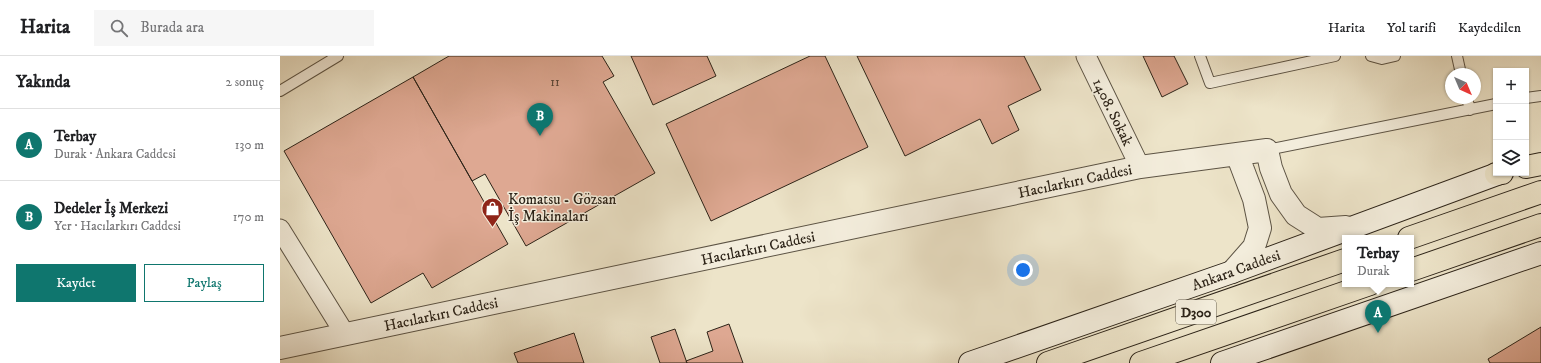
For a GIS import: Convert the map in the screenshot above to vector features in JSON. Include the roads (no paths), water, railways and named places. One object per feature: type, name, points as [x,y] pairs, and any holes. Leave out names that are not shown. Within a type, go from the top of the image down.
[{"type":"highway","points":[[1529,167],[1541,164]]},
{"type":"highway","points":[[1414,236],[1541,192]]},
{"type":"highway","points":[[1414,269],[1541,225]]},
{"type":"highway","name":"Ankara Caddesi","points":[[1048,363],[1342,261]]},
{"type":"highway","name":"D300","points":[[1141,363],[1361,287]]},
{"type":"street","name":"1408. Sokak","points":[[1086,56],[1140,167]]},
{"type":"street","name":"Hacılarkırı Caddesi","points":[[280,348],[1140,167],[1267,150]]},
{"type":"street","points":[[1267,150],[1271,168],[1281,194],[1296,215],[1318,229],[1359,225]]},
{"type":"street","points":[[1232,272],[1254,247],[1260,228],[1254,199],[1237,154]]},
{"type":"street","points":[[1529,163],[1541,158]]},
{"type":"street","name":"Ankara Caddesi","points":[[970,363],[1232,272],[1493,176]]},
{"type":"street","points":[[280,229],[346,334]]},
{"type":"street","points":[[1222,363],[1541,253]]},
{"type":"lane","points":[[280,91],[338,56]]},
{"type":"lane","points":[[1200,56],[1210,83],[1318,58],[1335,56]]},
{"type":"lane","points":[[1371,56],[1382,58],[1395,56]]},
{"type":"lane","points":[[1457,56],[1460,68]]},
{"type":"lane","points":[[1529,98],[1541,96]]},
{"type":"lane","points":[[1468,104],[1470,110]]},
{"type":"lane","points":[[1267,150],[1493,105]]},
{"type":"place","name":"Dedeler İş Merkezi","points":[[540,136]]},
{"type":"place","name":"Komatsu - Gözsan İş Makinaları","points":[[492,228]]},
{"type":"place","name":"Terbay","points":[[1378,333]]}]
